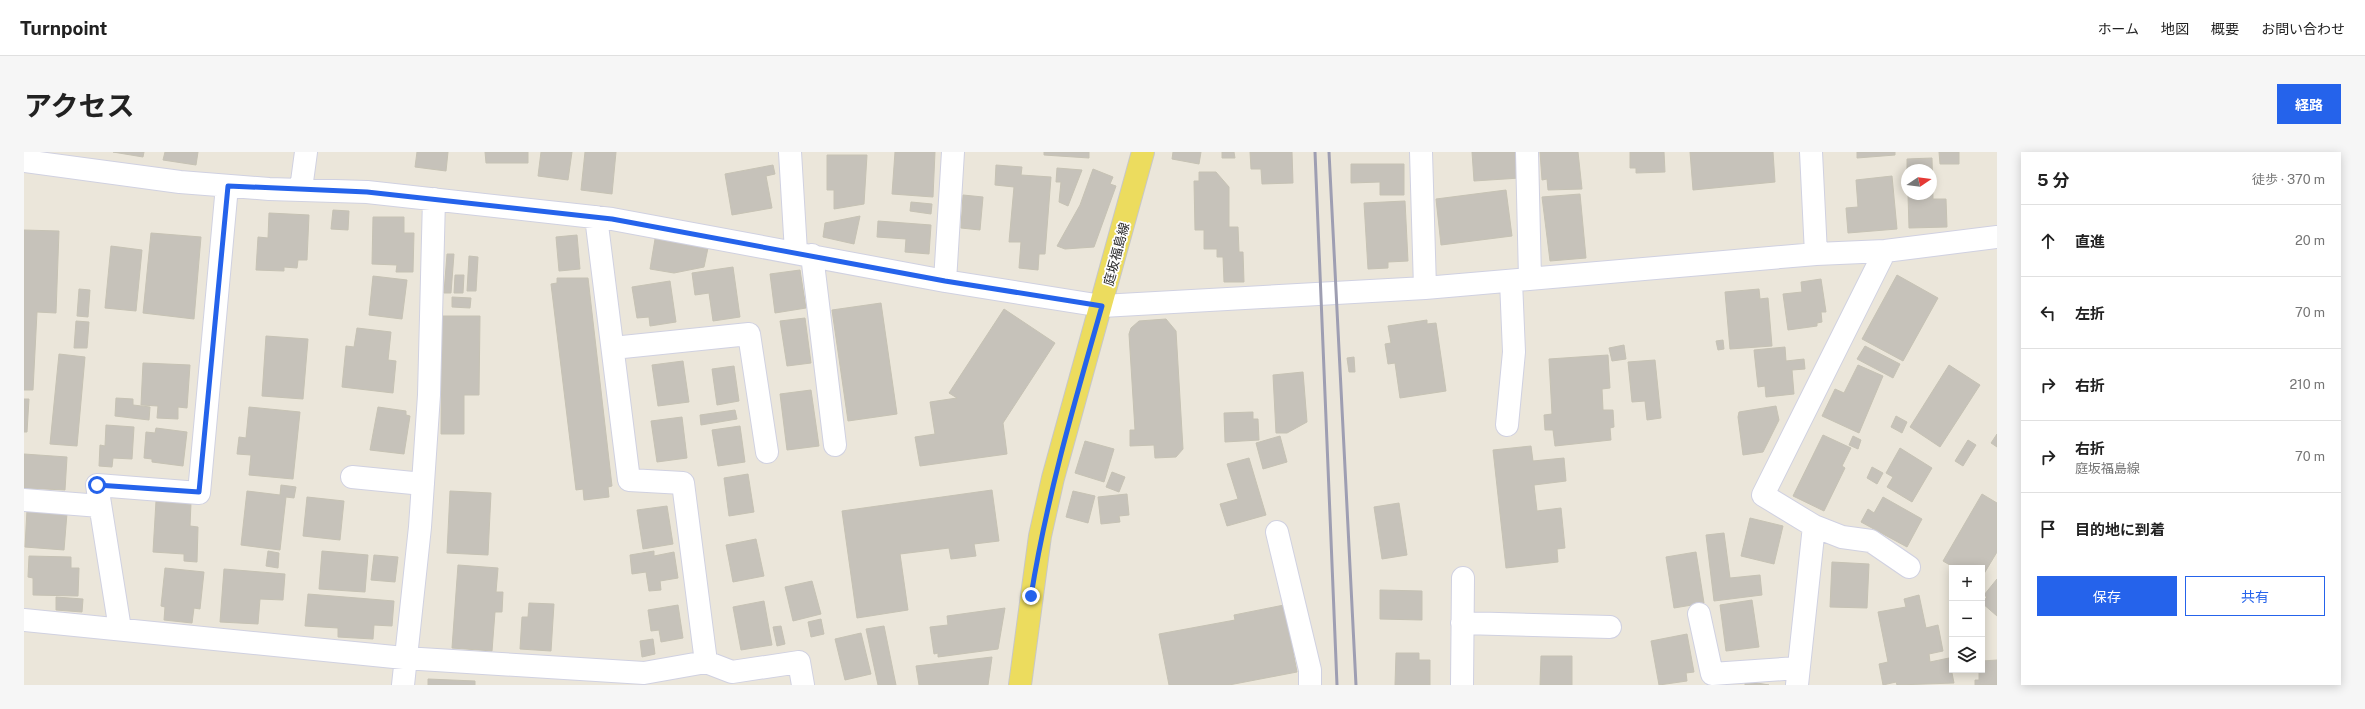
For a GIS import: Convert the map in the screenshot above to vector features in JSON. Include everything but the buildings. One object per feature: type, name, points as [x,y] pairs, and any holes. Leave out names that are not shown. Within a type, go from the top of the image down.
[{"type":"main road","name":"庭坂福島線","points":[[1020,685],[1040,536],[1053,478],[1102,306],[1143,152]]},
{"type":"street","points":[[301,189],[306,152]]},
{"type":"street","points":[[790,152],[834,445]]},
{"type":"street","points":[[945,281],[953,152]]},
{"type":"street","points":[[1421,152],[1425,288]]},
{"type":"street","points":[[1507,425],[1521,280],[1527,152]]},
{"type":"street","points":[[1810,152],[1816,254]]},
{"type":"street","points":[[24,162],[228,186],[269,189],[367,192],[596,217],[804,253],[945,281],[1102,306],[1425,288],[1816,254],[1884,251],[1997,236]]},
{"type":"street","points":[[120,630],[97,485],[199,492],[228,186]]},
{"type":"street","points":[[403,685],[404,658],[423,484],[429,395],[434,199]]},
{"type":"street","points":[[596,217],[630,480],[682,483],[706,662]]},
{"type":"street","points":[[1884,251],[1763,495],[1814,526],[1842,537],[1871,541],[1909,567]]},
{"type":"street","points":[[612,348],[749,334],[767,452]]},
{"type":"street","points":[[352,477],[423,484]]},
{"type":"street","points":[[24,500],[100,506]]},
{"type":"street","points":[[1699,614],[1712,674],[1798,676],[1814,526]]},
{"type":"street","points":[[1277,532],[1310,670],[1310,685]]},
{"type":"street","points":[[1462,685],[1463,578]]},
{"type":"street","points":[[24,620],[404,658],[644,673],[706,662],[732,672],[799,662],[803,685]]},
{"type":"street","points":[[1462,623],[1610,627]]},
{"type":"railway","points":[[1315,152],[1337,685]]},
{"type":"railway","points":[[1329,152],[1356,685]]},
{"type":"route","points":[[97,485],[199,492],[228,186],[269,189],[367,192],[612,219],[812,255],[945,281],[1102,306],[1053,478],[1040,536],[1031,596]]}]
